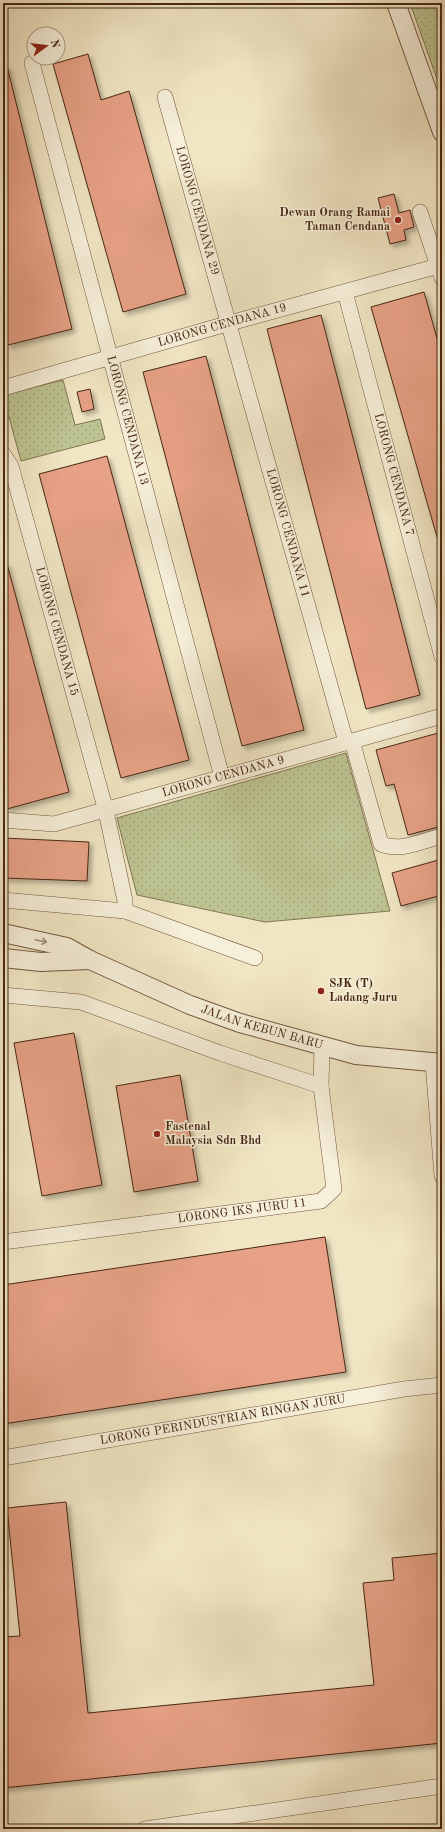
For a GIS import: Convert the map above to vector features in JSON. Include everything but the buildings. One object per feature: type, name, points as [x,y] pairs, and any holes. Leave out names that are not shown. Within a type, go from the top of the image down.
[{"type":"street","points":[[396,3],[442,132]]},
{"type":"street","name":"LORONG CENDANA 13","points":[[33,66],[112,358],[222,777]]},
{"type":"street","name":"LORONG CENDANA 29","points":[[165,97],[230,323]]},
{"type":"street","points":[[420,212],[441,270]]},
{"type":"street","name":"LORONG CENDANA 19","points":[[3,388],[230,323],[345,292],[441,270]]},
{"type":"street","name":"LORONG CENDANA 7","points":[[345,292],[442,657]]},
{"type":"street","name":"LORONG CENDANA 11","points":[[230,323],[349,742],[381,844],[400,848],[442,836]]},
{"type":"street","name":"LORONG CENDANA 15","points":[[3,454],[11,466],[106,811],[125,901],[125,911]]},
{"type":"street","name":"LORONG CENDANA 9","points":[[3,820],[54,824],[106,811],[442,716]]},
{"type":"street","points":[[3,900],[125,911],[255,958]]},
{"type":"street","name":"JALAN KEBUN BARU","points":[[3,934],[67,947],[90,960],[190,1005],[240,1023],[371,1058],[438,1063]]},
{"type":"street","name":"JALAN KEBUN BARU","points":[[3,958],[41,962],[90,960]]},
{"type":"street","points":[[3,995],[80,1002],[220,1053],[321,1086]]},
{"type":"street","name":"LORONG IKS JURU 11","points":[[3,1242],[321,1201],[334,1189],[321,1086],[322,1046]]},
{"type":"street","points":[[438,1063],[442,1176]]},
{"type":"street","name":"LORONG PERINDUSTRIAN RINGAN JURU","points":[[3,1458],[389,1392],[442,1385]]},
{"type":"street","points":[[145,1829],[442,1786]]},
{"type":"green space","points":[[410,3],[442,3],[442,93]]},
{"type":"green space","points":[[63,380],[75,425],[100,419],[105,439],[21,461],[9,417],[3,418],[3,395]]},
{"type":"green space","points":[[346,753],[390,911],[265,922],[137,895],[117,818]]},
{"type":"place","name":"Dewan Orang Ramai Taman Cendana","points":[[398,220]]},
{"type":"place","name":"SJK (T) Ladang Juru","points":[[321,991]]},
{"type":"place","name":"Fastenal Malaysia Sdn Bhd","points":[[157,1134]]}]
